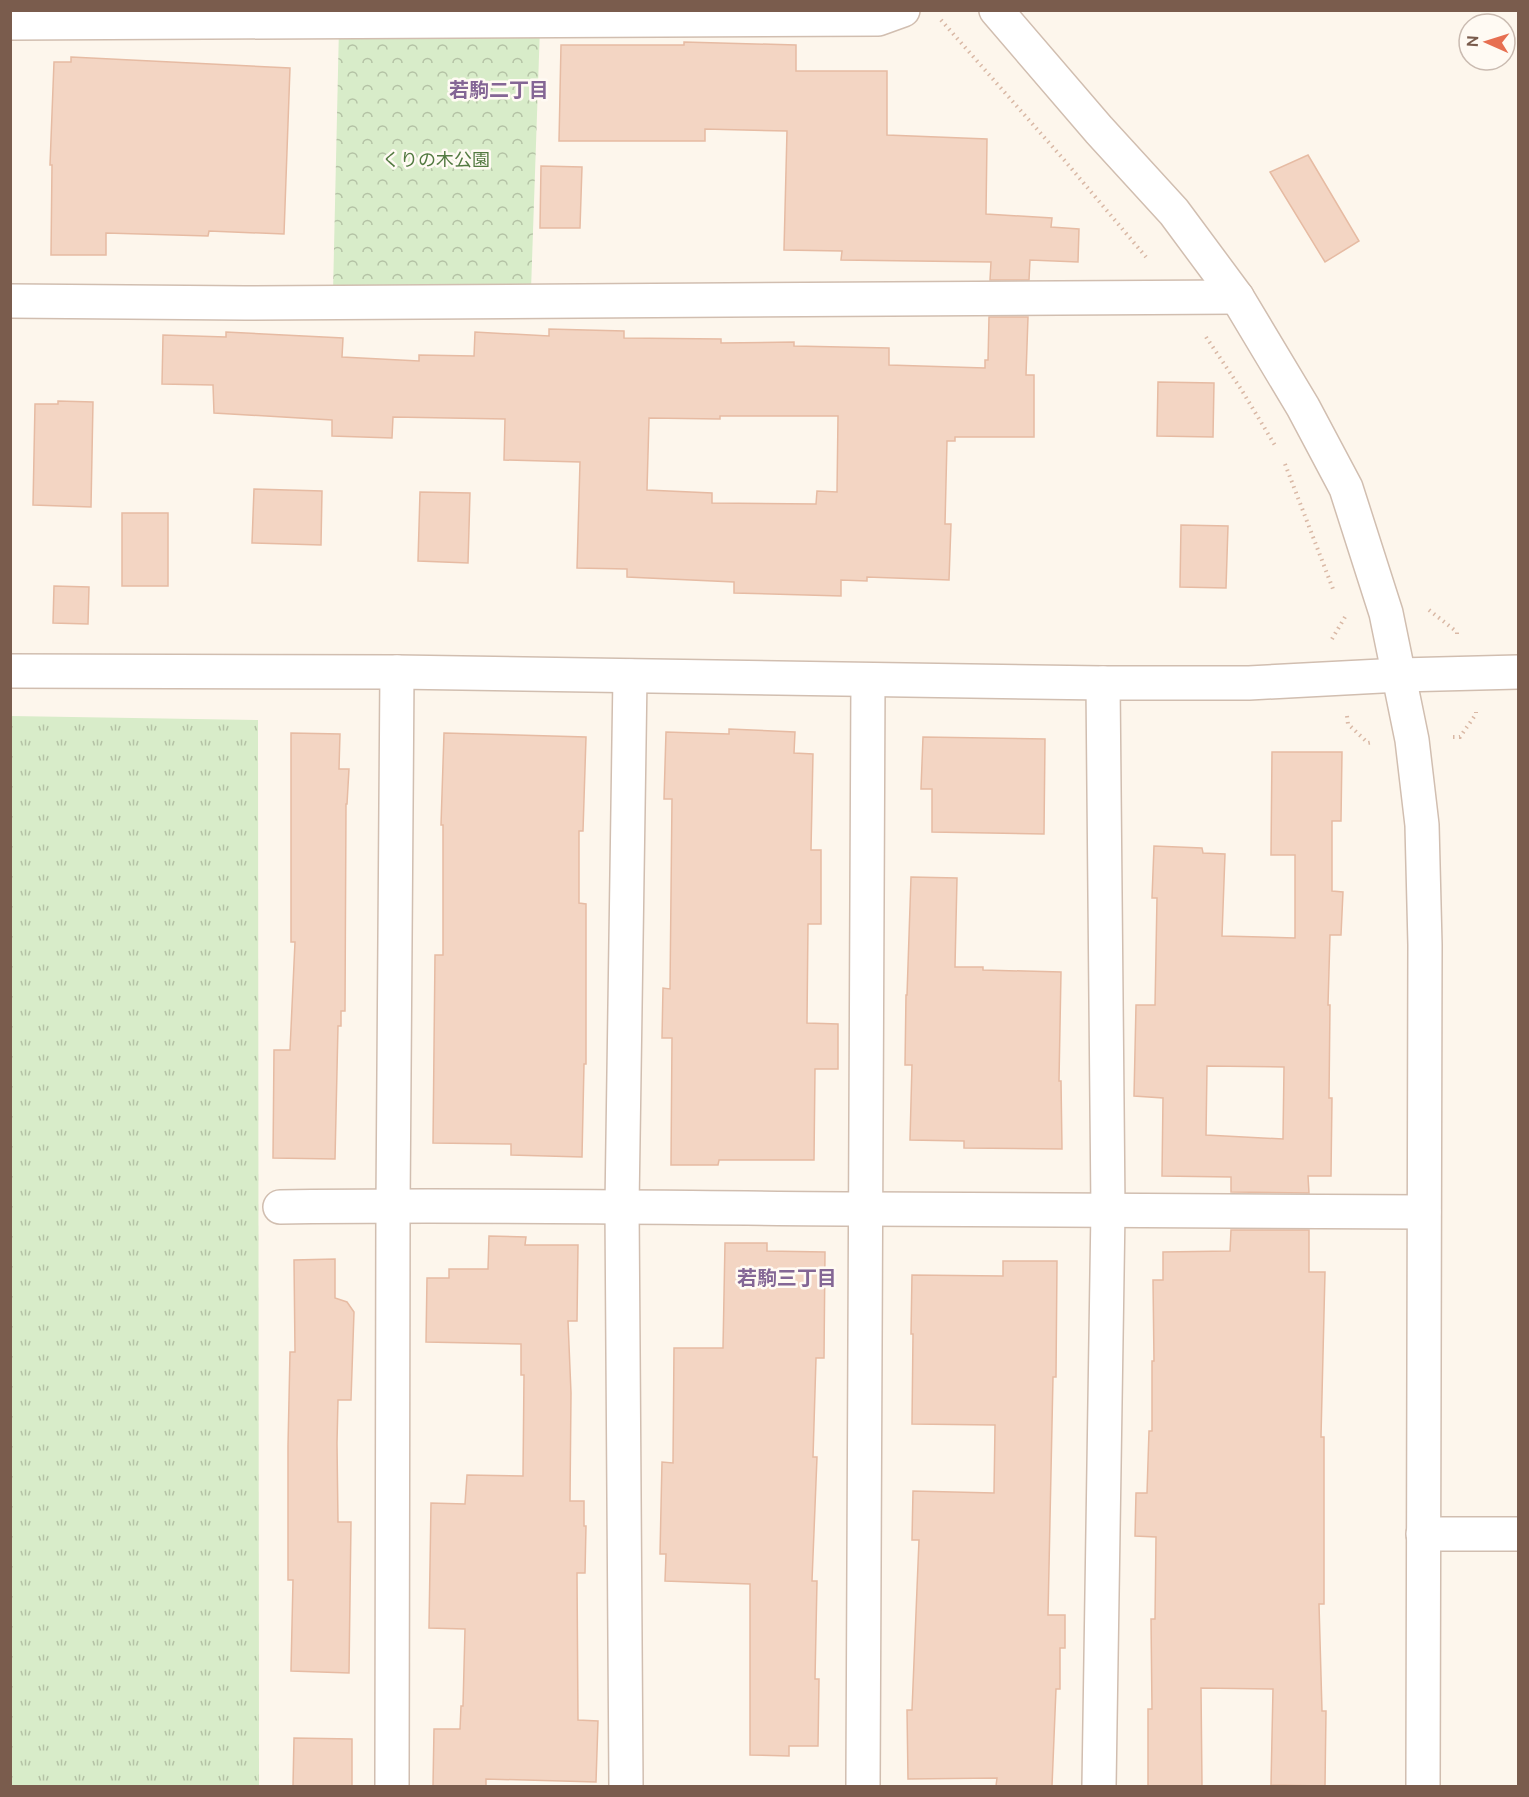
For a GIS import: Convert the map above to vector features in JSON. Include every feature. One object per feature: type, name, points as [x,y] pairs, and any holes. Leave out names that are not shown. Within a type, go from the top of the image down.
[{"type":"street","points":[[10,22],[878,19],[903,10]]},
{"type":"street","points":[[996,10],[1099,130],[1174,212],[1237,297],[1303,407],[1346,488],[1386,613],[1412,740],[1422,825],[1425,945],[1423,1786]]},
{"type":"street","points":[[10,301],[268,303],[1237,297]]},
{"type":"street","points":[[10,671],[397,672],[1103,683],[1249,683],[1400,675],[1518,672]]},
{"type":"street","points":[[392,1786],[397,672]]},
{"type":"street","points":[[626,1786],[622,1206],[630,676]]},
{"type":"street","points":[[863,1786],[868,680]]},
{"type":"street","points":[[1098,1786],[1108,1210],[1103,683]]},
{"type":"street","points":[[280,1207],[622,1206],[1424,1212]]},
{"type":"street","points":[[1424,1534],[1518,1534]]},
{"type":"green space","name":"くりの木公園","points":[[339,27],[540,27],[531,290],[333,293]]},
{"type":"green space","points":[[11,716],[258,720],[259,1786],[11,1786]]},
{"type":"building","points":[[684,42],[796,45],[796,71],[887,71],[887,135],[987,139],[986,214],[1052,218],[1051,227],[1079,229],[1078,262],[1030,260],[1029,280],[990,280],[991,262],[841,260],[842,251],[784,250],[787,131],[705,129],[705,141],[559,141],[561,45],[684,45]]},
{"type":"building","points":[[71,57],[290,68],[284,234],[209,231],[208,236],[106,233],[106,255],[51,255],[52,165],[50,165],[54,62],[71,62]]},
{"type":"building","points":[[1308,155],[1359,241],[1325,262],[1270,172]]},
{"type":"building","points":[[541,166],[582,167],[580,228],[540,228]]},
{"type":"building","points":[[989,317],[1028,317],[1026,375],[1034,375],[1034,437],[955,437],[955,441],[947,441],[945,524],[951,524],[949,580],[867,577],[867,581],[841,580],[841,596],[734,593],[734,582],[627,577],[627,569],[577,568],[580,462],[504,460],[505,419],[393,417],[392,438],[332,436],[332,420],[214,413],[213,385],[162,384],[163,335],[226,337],[226,332],[343,338],[342,357],[419,361],[419,355],[474,356],[475,332],[549,336],[549,329],[624,331],[624,338],[721,339],[721,343],[794,342],[794,346],[889,348],[889,365],[985,368],[985,360],[988,360]],"holes":[[[838,416],[837,492],[817,491],[816,504],[712,503],[712,493],[647,490],[649,418]]]},
{"type":"building","points":[[1158,382],[1214,383],[1213,437],[1157,436]]},
{"type":"building","points":[[58,401],[93,402],[91,507],[33,505],[35,404],[58,404]]},
{"type":"building","points":[[254,489],[322,491],[321,545],[252,543]]},
{"type":"building","points":[[420,492],[470,493],[468,563],[418,561]]},
{"type":"building","points":[[122,513],[168,513],[168,586],[122,586]]},
{"type":"building","points":[[1181,525],[1228,526],[1226,588],[1180,587]]},
{"type":"building","points":[[54,586],[89,587],[88,624],[53,623]]},
{"type":"building","points":[[729,729],[795,732],[794,753],[813,754],[811,850],[821,850],[821,924],[808,924],[807,1023],[838,1024],[838,1069],[815,1069],[814,1160],[719,1160],[718,1165],[671,1165],[672,1038],[662,1038],[663,988],[670,989],[672,799],[664,799],[666,732],[729,734]]},
{"type":"building","points":[[291,733],[340,734],[339,769],[349,769],[346,804],[345,1011],[341,1011],[341,1026],[338,1026],[335,1159],[273,1158],[274,1050],[290,1050],[295,942],[291,942]]},
{"type":"building","points":[[444,733],[586,737],[583,831],[579,831],[579,903],[586,904],[586,1064],[584,1064],[582,1157],[511,1155],[511,1144],[433,1143],[435,955],[443,955],[443,825],[441,825]]},
{"type":"building","points":[[923,737],[1045,739],[1044,834],[932,832],[932,789],[921,789]]},
{"type":"building","points":[[1272,752],[1342,752],[1341,821],[1332,821],[1332,891],[1343,892],[1341,935],[1330,935],[1328,1005],[1330,1005],[1329,1098],[1332,1098],[1331,1176],[1308,1176],[1309,1193],[1231,1192],[1231,1177],[1162,1176],[1163,1098],[1134,1096],[1136,1005],[1155,1005],[1157,898],[1152,898],[1154,846],[1202,848],[1203,853],[1225,854],[1222,936],[1295,938],[1295,855],[1271,855]],"holes":[[[1207,1066],[1284,1067],[1283,1139],[1206,1135]]]},
{"type":"building","points":[[911,877],[957,878],[955,967],[1061,972],[1059,1081],[1061,1081],[1062,1149],[964,1148],[964,1141],[910,1140],[912,1065],[905,1065]]},
{"type":"building","points":[[1231,1230],[1309,1230],[1309,1272],[1325,1272],[1321,1437],[1324,1437],[1324,1604],[1319,1604],[1322,1711],[1326,1711],[1325,1786],[1271,1785],[1273,1689],[1201,1688],[1202,1786],[1148,1786],[1148,1709],[1152,1709],[1151,1619],[1155,1619],[1156,1537],[1135,1536],[1136,1493],[1147,1493],[1149,1431],[1152,1431],[1153,1280],[1163,1280],[1163,1252],[1230,1251]]},
{"type":"building","points":[[489,1236],[526,1237],[525,1245],[578,1245],[577,1321],[568,1321],[571,1393],[570,1501],[584,1501],[585,1573],[577,1573],[578,1720],[598,1721],[596,1782],[486,1779],[486,1786],[433,1786],[434,1729],[460,1729],[461,1706],[463,1706],[465,1629],[429,1628],[431,1503],[465,1504],[467,1475],[523,1476],[524,1375],[521,1375],[521,1344],[426,1342],[427,1278],[449,1278],[449,1269],[488,1269]]},
{"type":"building","points":[[725,1243],[767,1243],[767,1251],[825,1252],[824,1358],[816,1358],[813,1457],[817,1457],[812,1581],[817,1581],[815,1679],[819,1679],[818,1746],[789,1746],[789,1756],[750,1755],[750,1584],[665,1581],[666,1554],[660,1554],[662,1462],[673,1463],[674,1348],[723,1348]]},
{"type":"building","points":[[335,1259],[335,1298],[347,1302],[354,1312],[351,1400],[338,1400],[337,1443],[338,1522],[351,1522],[349,1673],[291,1671],[293,1580],[288,1580],[288,1446],[290,1352],[295,1352],[294,1260]]},
{"type":"building","points":[[1003,1261],[1057,1261],[1056,1377],[1053,1377],[1048,1615],[1065,1615],[1065,1648],[1060,1648],[1060,1689],[1056,1689],[1052,1786],[996,1786],[997,1778],[908,1779],[907,1710],[912,1710],[919,1540],[912,1540],[913,1491],[994,1493],[995,1425],[912,1424],[912,1275],[1003,1276]]},
{"type":"building","points":[[294,1738],[352,1739],[352,1786],[293,1786]]},
{"type":"district","name":"若駒二丁目","points":[[499,89]]},
{"type":"district","name":"若駒三丁目","points":[[787,1277]]}]
